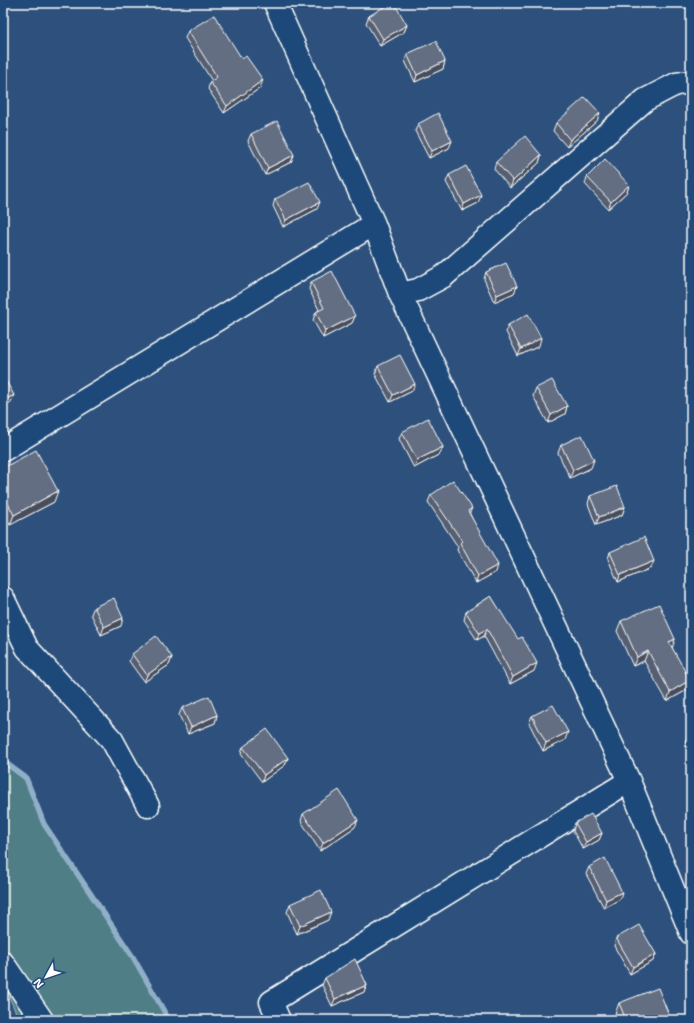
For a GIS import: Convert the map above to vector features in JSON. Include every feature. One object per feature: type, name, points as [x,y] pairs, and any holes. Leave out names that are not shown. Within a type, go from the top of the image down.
[{"type":"street","points":[[275,3],[374,224],[400,294],[629,781],[691,932]]},
{"type":"street","points":[[400,294],[418,290],[444,276],[645,100],[676,84],[691,82]]},
{"type":"street","points":[[3,450],[374,224]]},
{"type":"street","points":[[3,598],[27,648],[112,740],[148,806]]},
{"type":"street","points":[[279,1020],[271,1002],[629,781]]},
{"type":"street","points":[[3,963],[42,1020]]},
{"type":"green space","points":[[3,761],[26,778],[44,824],[133,957],[169,1020],[19,1020],[3,982]]},
{"type":"building","points":[[390,3],[394,3],[407,25],[383,39],[369,16]]},
{"type":"building","points":[[214,15],[242,59],[246,56],[263,80],[227,106],[210,82],[217,77],[188,31]]},
{"type":"building","points":[[436,41],[445,61],[417,75],[407,54]]},
{"type":"building","points":[[585,97],[600,113],[570,140],[556,123]]},
{"type":"building","points":[[438,113],[452,141],[432,151],[418,124]]},
{"type":"building","points":[[277,121],[294,155],[268,168],[251,134]]},
{"type":"building","points":[[525,136],[541,155],[513,181],[496,162]]},
{"type":"building","points":[[605,159],[629,185],[611,202],[587,177]]},
{"type":"building","points":[[466,166],[481,195],[464,204],[449,175]]},
{"type":"building","points":[[309,182],[320,202],[286,220],[275,199]]},
{"type":"building","points":[[506,263],[517,286],[497,295],[486,272]]},
{"type":"building","points":[[332,271],[355,316],[325,331],[316,312],[324,308],[311,282]]},
{"type":"building","points":[[528,314],[541,338],[521,349],[508,325]]},
{"type":"building","points":[[400,355],[415,384],[393,395],[378,366]]},
{"type":"building","points":[[3,376],[14,395],[3,401]]},
{"type":"building","points":[[552,380],[567,406],[551,415],[536,388]]},
{"type":"building","points":[[428,418],[443,447],[417,460],[402,432]]},
{"type":"building","points":[[582,435],[594,460],[573,470],[561,445]]},
{"type":"building","points":[[36,450],[58,491],[14,515],[3,494],[3,468]]},
{"type":"building","points":[[453,480],[472,508],[468,511],[498,565],[478,576],[460,543],[462,541],[431,495]]},
{"type":"building","points":[[617,486],[625,507],[599,517],[590,496]]},
{"type":"building","points":[[644,537],[654,561],[620,575],[610,552]]},
{"type":"building","points":[[491,596],[518,639],[522,637],[537,663],[513,677],[487,629],[479,633],[466,612]]},
{"type":"building","points":[[114,598],[123,618],[104,627],[94,607]]},
{"type":"building","points":[[659,604],[675,639],[669,642],[690,680],[670,692],[648,651],[637,657],[621,621]]},
{"type":"building","points":[[156,636],[172,657],[147,675],[132,654]]},
{"type":"building","points":[[209,696],[217,715],[191,727],[182,708]]},
{"type":"building","points":[[553,705],[568,732],[546,743],[532,716]]},
{"type":"building","points":[[267,729],[288,758],[264,775],[243,747]]},
{"type":"building","points":[[691,733],[691,740],[688,735]]},
{"type":"building","points":[[339,790],[358,820],[323,843],[303,814]]},
{"type":"building","points":[[591,814],[602,833],[586,842],[575,823]]},
{"type":"building","points":[[605,858],[622,892],[606,900],[589,867]]},
{"type":"building","points":[[321,890],[331,912],[300,926],[290,904]]},
{"type":"building","points":[[639,925],[656,954],[633,967],[616,938]]},
{"type":"building","points":[[355,959],[367,985],[335,999],[325,978]]},
{"type":"building","points":[[658,988],[671,1020],[626,1020],[619,1003]]},
{"type":"waterway","points":[[3,761],[26,778],[44,824],[133,957],[169,1020]]}]
